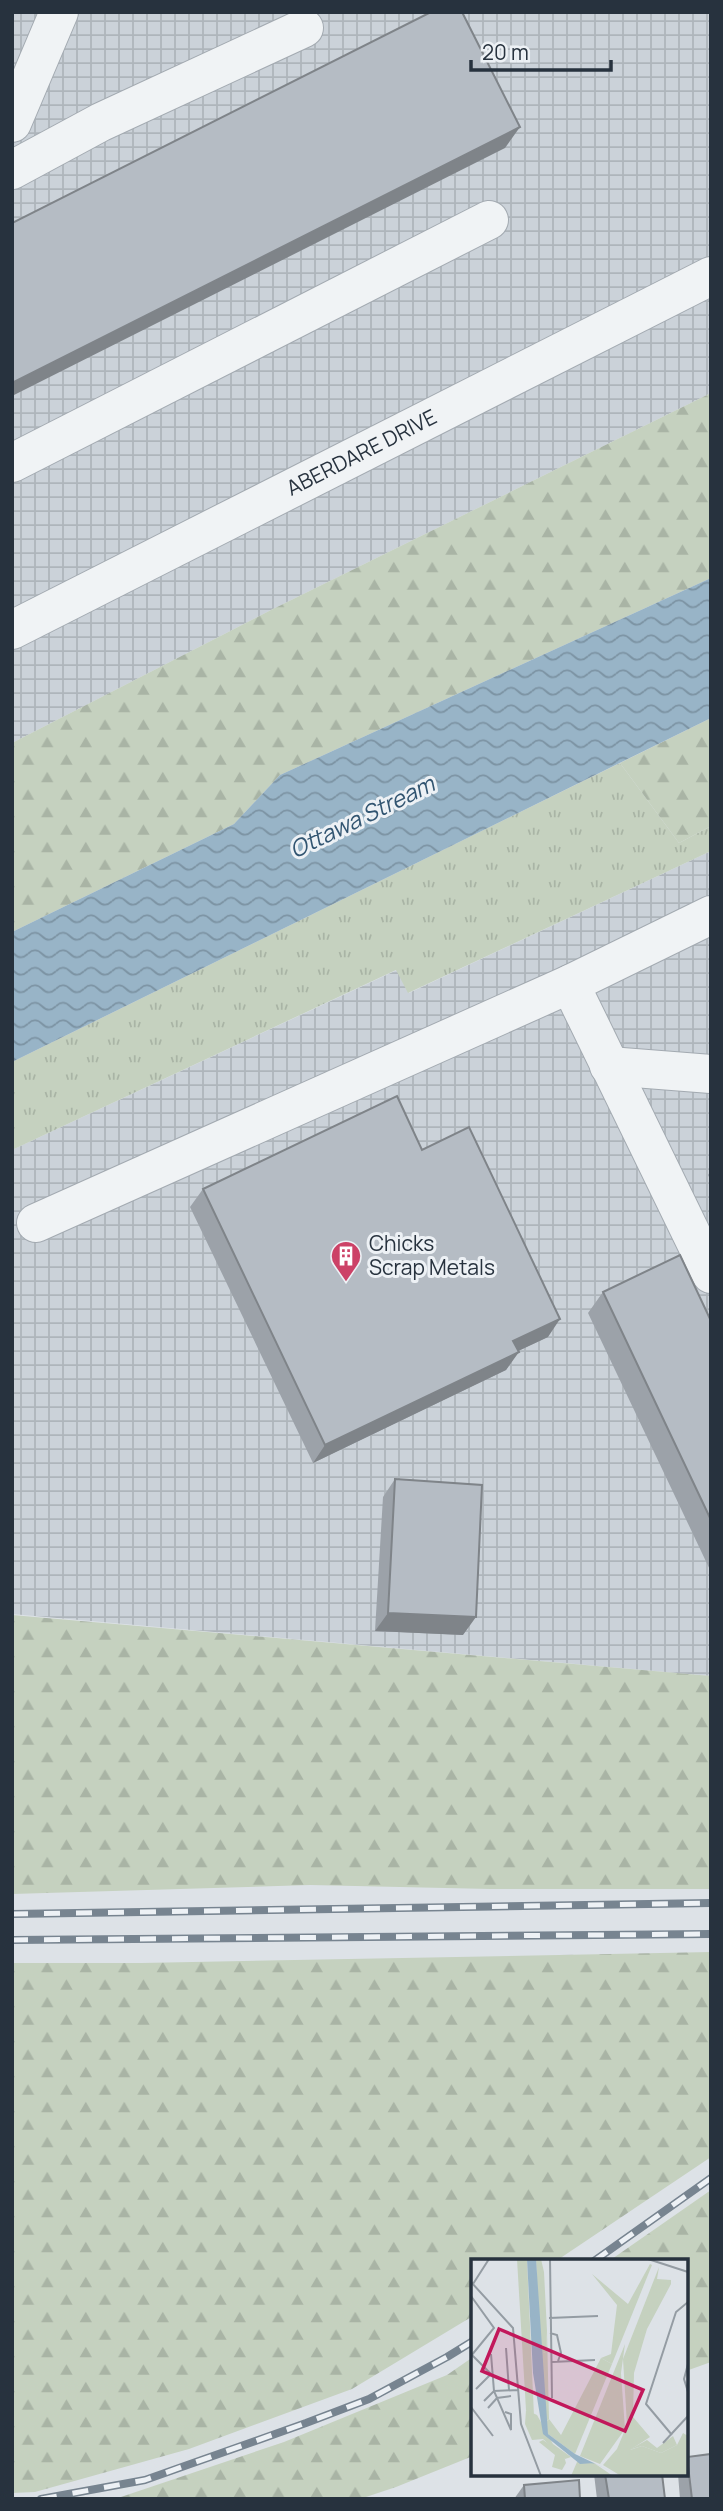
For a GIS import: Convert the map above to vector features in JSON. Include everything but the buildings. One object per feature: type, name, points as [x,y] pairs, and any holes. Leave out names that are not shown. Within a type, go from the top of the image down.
[{"type":"street","points":[[12,123],[59,12]]},
{"type":"street","points":[[16,165],[101,122],[304,28]]},
{"type":"street","points":[[12,463],[489,220]]},
{"type":"street","name":"ABERDARE DRIVE","points":[[12,630],[711,276]]},
{"type":"street","points":[[36,1223],[570,984],[711,915]]},
{"type":"street","points":[[570,984],[711,1274]]},
{"type":"street","points":[[610,1066],[711,1074]]},
{"type":"shaded area","points":[[12,12],[711,12],[711,393],[271,610],[12,743]]},
{"type":"shaded area","points":[[711,851],[711,1676],[12,1614],[12,1150],[397,970],[409,993]]},
{"type":"green space","points":[[711,393],[711,578],[280,775],[234,824],[12,932],[12,743],[271,610]]},
{"type":"green space","points":[[711,718],[711,826],[679,843],[620,763]]},
{"type":"green space","points":[[620,763],[679,843],[711,826],[711,851],[408,993],[396,970],[12,1150],[12,1062]]},
{"type":"green space","points":[[12,1615],[711,1676],[711,1889],[490,1889],[310,1885],[12,1894]]},
{"type":"green space","points":[[711,1952],[711,2157],[559,2259],[471,2259],[471,2317],[352,2389],[189,2449],[35,2492],[12,2493],[12,1963]]},
{"type":"green space","points":[[711,2190],[711,2362],[688,2370],[688,2259],[612,2259]]},
{"type":"green space","points":[[471,2358],[471,2457],[396,2487],[360,2499],[115,2499],[284,2442],[447,2375]]},
{"type":"water","name":"Ottawa Stream","points":[[711,578],[711,718],[12,1062],[12,932],[234,824],[280,775]]},
{"type":"railway","points":[[12,1914],[711,1903]]},
{"type":"railway","points":[[12,1940],[711,1934]]},
{"type":"railway","points":[[597,2259],[711,2178]]},
{"type":"railway","points":[[41,2499],[145,2480],[306,2423],[369,2399],[471,2342]]},
{"type":"place","name":"Chicks Scrap Metals","points":[[346,1283]]}]
